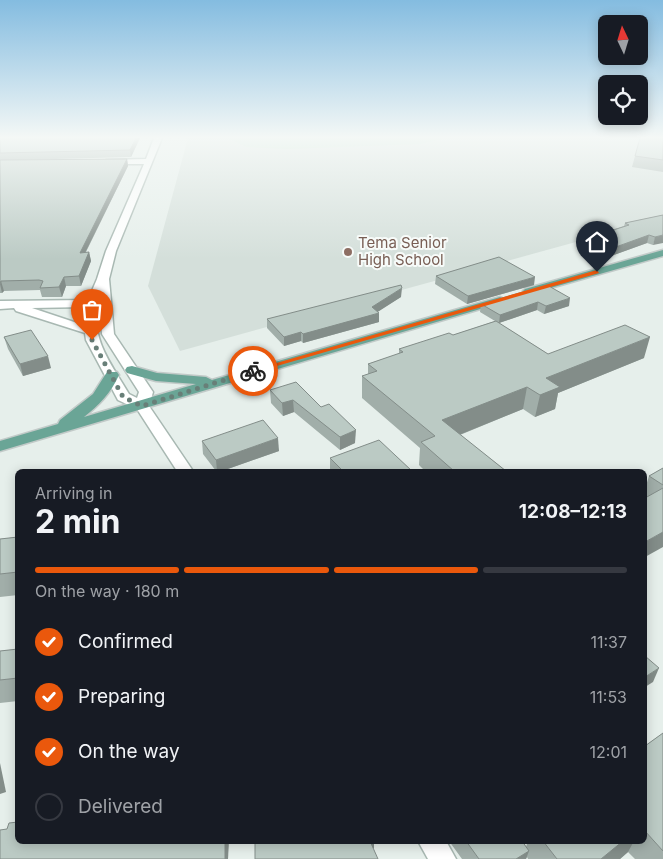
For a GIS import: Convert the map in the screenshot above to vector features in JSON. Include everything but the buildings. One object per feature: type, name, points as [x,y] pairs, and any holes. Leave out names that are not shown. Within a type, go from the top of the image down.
[{"type":"main road","points":[[0,446],[663,253]]},
{"type":"main road","points":[[132,370],[156,377],[218,381]]},
{"type":"main road","points":[[57,430],[101,396],[112,375]]},
{"type":"street","points":[[142,178],[110,250],[103,279],[92,303],[90,331],[92,340],[123,397],[142,406],[184,469]]},
{"type":"street","points":[[103,279],[106,302],[106,328],[146,392],[142,406]]},
{"type":"street","points":[[6,305],[106,302]]},
{"type":"street","points":[[6,305],[90,331]]},
{"type":"street","points":[[433,844],[443,859]]},
{"type":"shaded area","name":"Tema Senior High School","points":[[177,178],[663,178],[663,218],[180,351],[148,286]]},
{"type":"way so far","points":[[92,340],[123,397],[142,406],[253,371]]},
{"type":"place","name":"Tema Senior High School","points":[[348,252]]},
{"type":"route","points":[[253,371],[597,272]]}]
